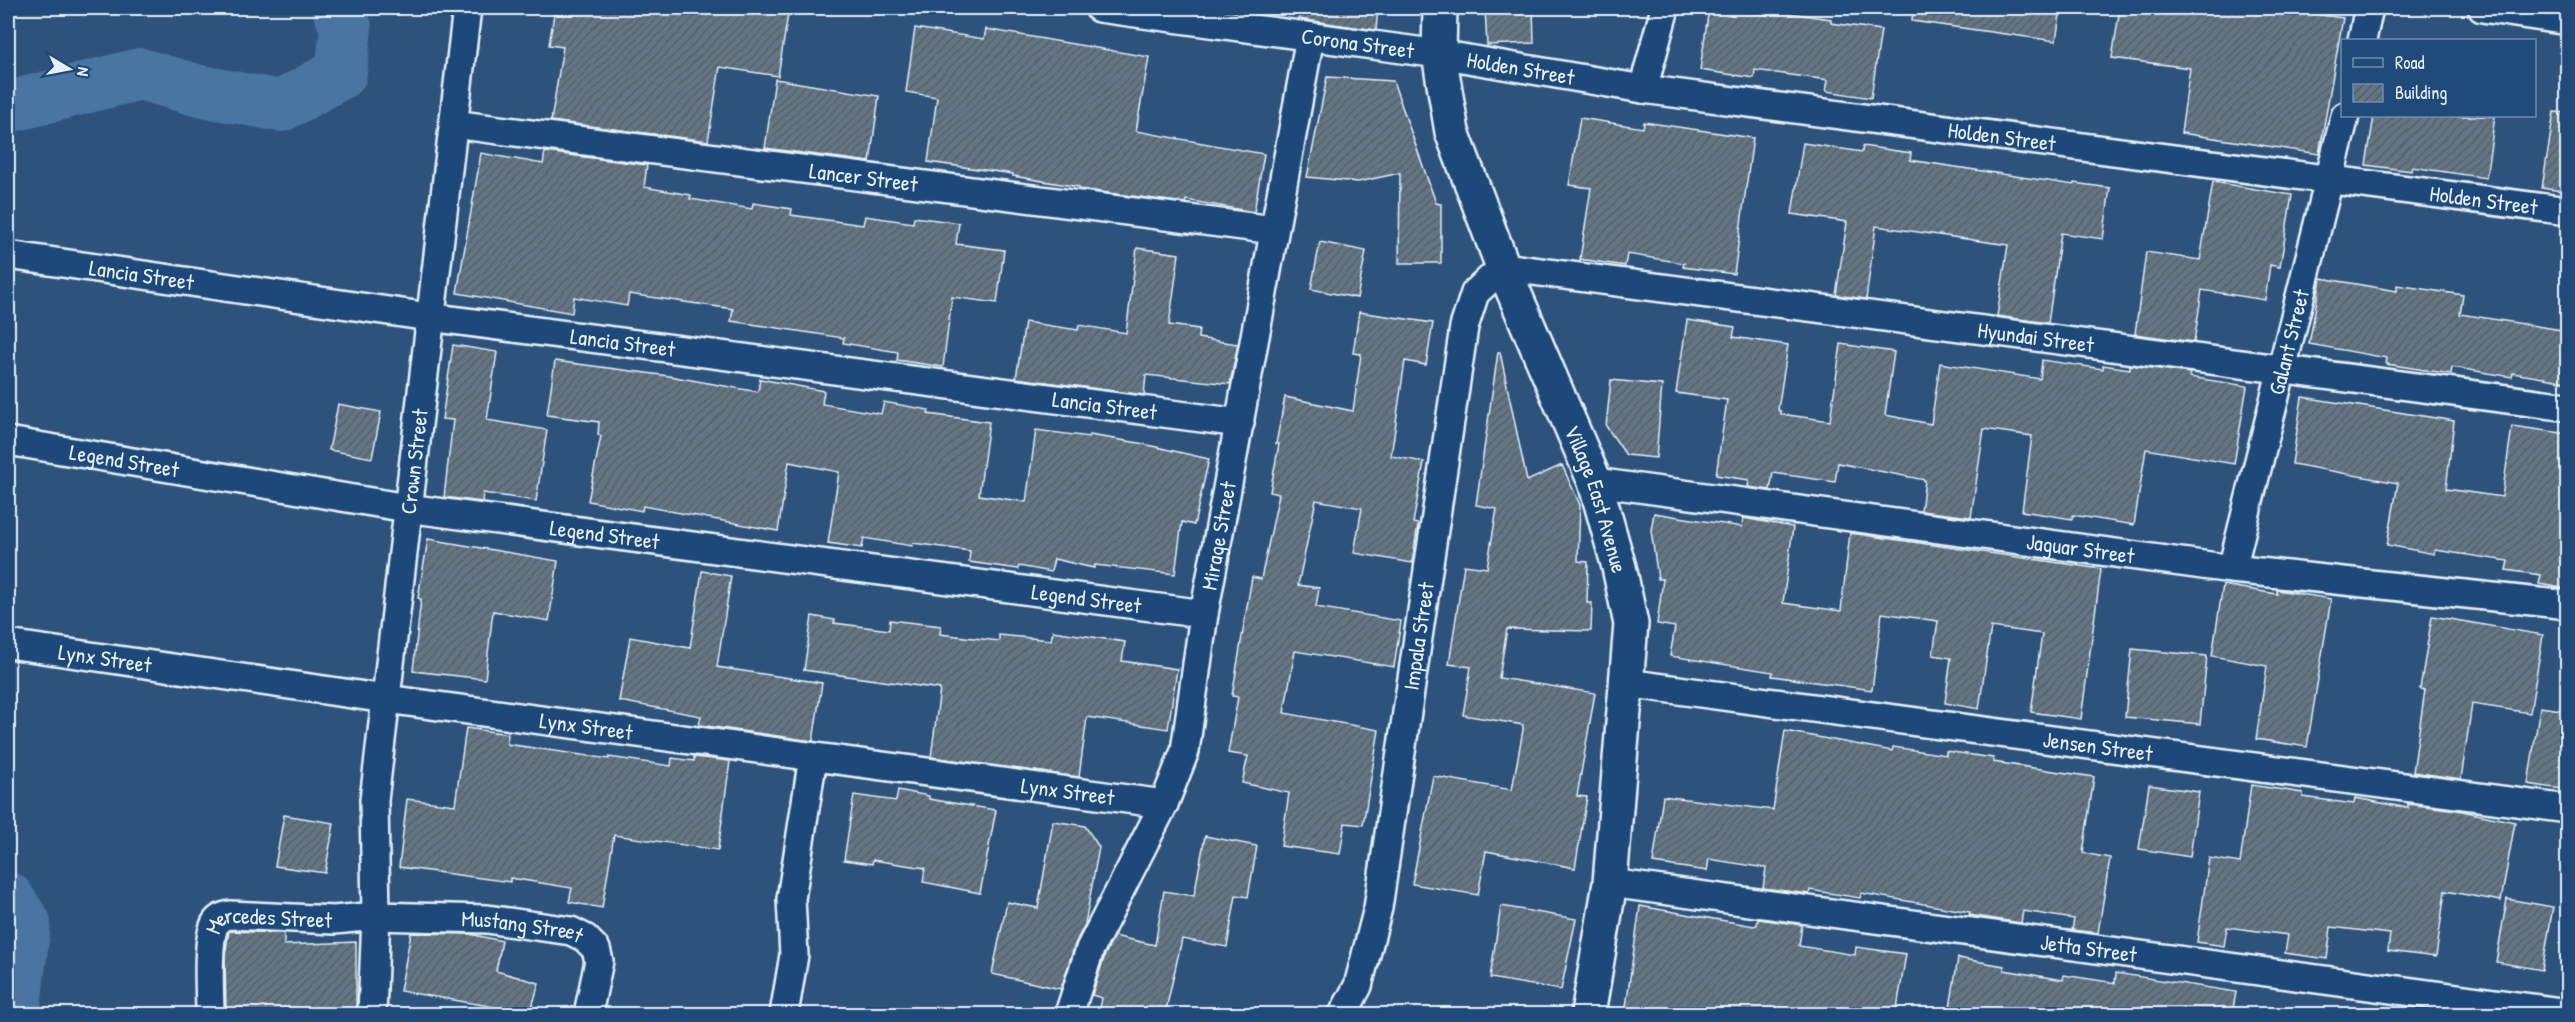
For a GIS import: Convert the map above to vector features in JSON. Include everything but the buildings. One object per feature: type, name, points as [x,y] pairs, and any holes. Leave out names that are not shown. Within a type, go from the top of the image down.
[{"type":"street","name":"Crown Street","points":[[372,1014],[376,916],[374,800],[467,8]]},
{"type":"street","name":"Corona Street","points":[[1099,8],[1438,54]]},
{"type":"street","name":"Village East Avenue","points":[[1440,8],[1438,54],[1452,132],[1503,267],[1595,482],[1619,567],[1631,624],[1610,883],[1588,1014]]},
{"type":"street","points":[[1643,89],[1665,8]]},
{"type":"street","points":[[2362,39],[2369,8]]},
{"type":"street","points":[[2482,8],[2568,21]]},
{"type":"street","name":"Mirage Street","points":[[1069,1014],[1090,950],[1164,804],[1185,751],[1204,614],[1310,37]]},
{"type":"street","name":"Holden Street","points":[[1438,54],[1643,89],[2568,211]]},
{"type":"street","name":"Galant Street","points":[[2232,569],[2345,117]]},
{"type":"street","name":"Lancer Street","points":[[453,124],[1274,230]]},
{"type":"street","name":"Lancia Street","points":[[8,255],[429,317],[1240,423]]},
{"type":"street","name":"Hyundai Street","points":[[1503,267],[2568,407]]},
{"type":"street","name":"Impala Street","points":[[1343,1014],[1358,986],[1378,908],[1464,327],[1475,293],[1503,267]]},
{"type":"street","name":"Legend Street","points":[[8,441],[407,507],[1204,614]]},
{"type":"street","name":"Jaguar Street","points":[[1595,482],[2232,569],[2568,605]]},
{"type":"street","name":"Lynx Street","points":[[8,644],[386,699],[1164,804]]},
{"type":"street","name":"Jensen Street","points":[[1626,683],[2568,809]]},
{"type":"street","points":[[784,1014],[794,955],[791,899],[813,757]]},
{"type":"street","name":"Jetta Street","points":[[1610,883],[2568,1013]]},
{"type":"street","name":"Mercedes Street","points":[[210,1014],[211,951],[214,925],[220,918],[230,915],[334,920],[376,916]]},
{"type":"street","name":"Mustang Street","points":[[376,916],[488,919],[571,931],[585,938],[596,949],[599,961],[588,1014]]},
{"type":"waterway","points":[[8,107],[140,74],[196,90],[281,106],[341,73],[346,28],[338,8]]},
{"type":"waterway","points":[[8,898],[25,923],[14,1014]]}]
